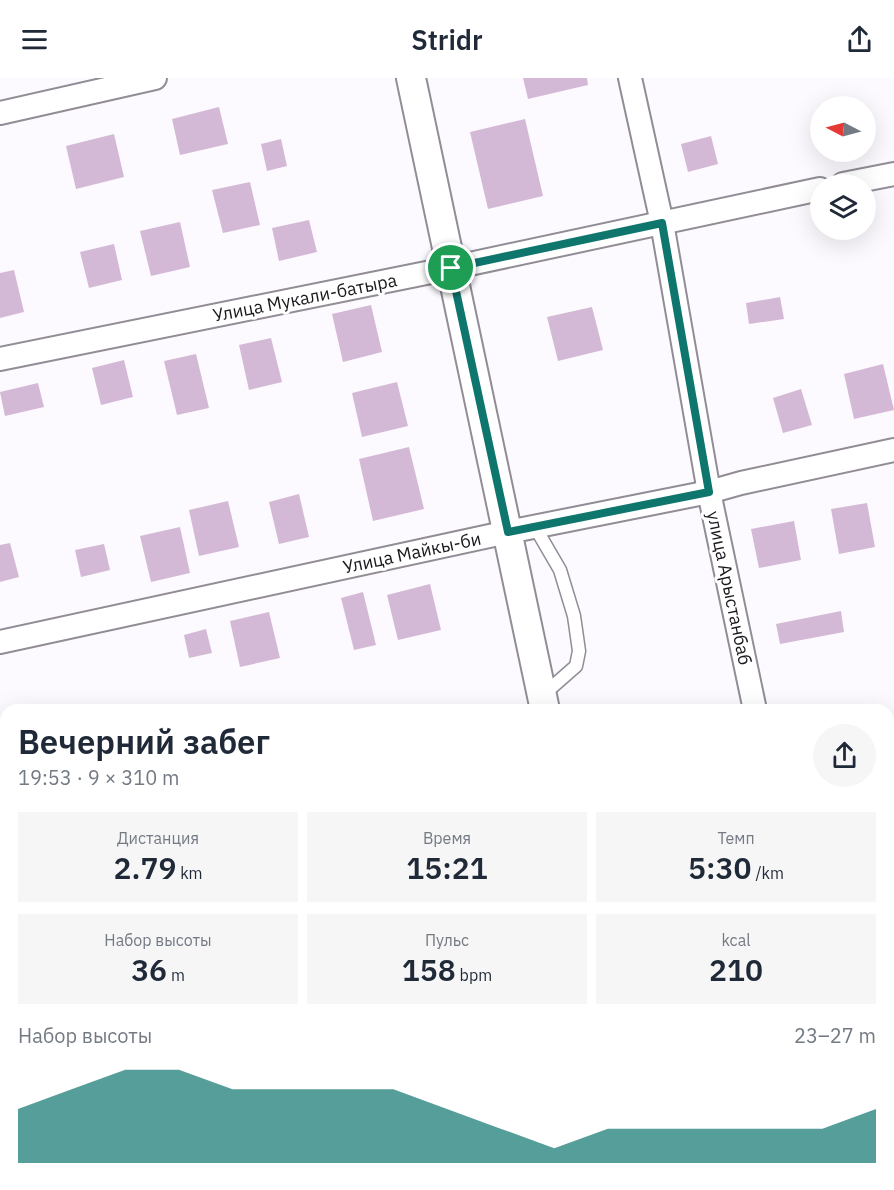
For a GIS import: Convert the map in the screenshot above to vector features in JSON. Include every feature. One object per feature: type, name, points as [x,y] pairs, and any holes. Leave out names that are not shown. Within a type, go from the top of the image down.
[{"type":"street","points":[[0,113],[155,78]]},
{"type":"street","points":[[411,78],[451,268],[521,530],[544,703]]},
{"type":"street","name":"улица Арыстанбаб","points":[[630,78],[662,223],[709,492],[754,704]]},
{"type":"street","points":[[876,178],[894,174]]},
{"type":"street","name":"Улица Мукали-батыра","points":[[0,359],[451,268],[810,191]]},
{"type":"street","name":"Улица Майкы-би","points":[[0,642],[709,492],[894,450]]},
{"type":"lane","points":[[521,530],[560,570],[574,616],[579,651],[576,666],[544,703]]},
{"type":"building","points":[[523,78],[587,78],[588,85],[528,99]]},
{"type":"building","points":[[219,107],[228,144],[180,155],[172,119]]},
{"type":"building","points":[[525,119],[543,196],[488,209],[470,132]]},
{"type":"building","points":[[114,134],[124,177],[76,189],[66,146]]},
{"type":"building","points":[[711,136],[718,164],[688,172],[681,144]]},
{"type":"building","points":[[281,139],[287,166],[267,171],[261,144]]},
{"type":"building","points":[[250,182],[260,225],[223,233],[212,190]]},
{"type":"building","points":[[309,220],[317,252],[279,261],[272,228]]},
{"type":"building","points":[[180,222],[190,267],[151,276],[140,231]]},
{"type":"building","points":[[114,244],[122,280],[89,288],[80,252]]},
{"type":"building","points":[[14,270],[24,312],[0,318],[0,273]]},
{"type":"building","points":[[780,297],[784,319],[749,324],[746,303]]},
{"type":"building","points":[[371,305],[382,352],[343,362],[332,314]]},
{"type":"building","points":[[592,307],[603,350],[558,361],[547,317]]},
{"type":"building","points":[[271,338],[282,382],[249,390],[239,345]]},
{"type":"building","points":[[196,354],[209,408],[177,415],[164,361]]},
{"type":"building","points":[[124,360],[133,397],[101,405],[92,368]]},
{"type":"building","points":[[883,364],[894,410],[854,419],[844,374]]},
{"type":"building","points":[[397,382],[408,426],[362,437],[352,393]]},
{"type":"building","points":[[38,383],[44,407],[5,416],[0,392]]},
{"type":"building","points":[[801,389],[812,425],[783,433],[773,398]]},
{"type":"building","points":[[409,447],[424,509],[373,521],[359,459]]},
{"type":"building","points":[[299,494],[309,537],[279,544],[269,502]]},
{"type":"building","points":[[228,501],[239,547],[199,556],[189,510]]},
{"type":"building","points":[[867,503],[875,547],[839,554],[831,509]]},
{"type":"building","points":[[794,521],[801,560],[759,568],[751,529]]},
{"type":"building","points":[[180,527],[190,573],[151,582],[140,536]]},
{"type":"building","points":[[10,543],[19,577],[0,582],[0,545]]},
{"type":"building","points":[[104,544],[110,570],[81,577],[75,550]]},
{"type":"building","points":[[430,584],[441,630],[398,640],[387,595]]},
{"type":"building","points":[[363,592],[376,645],[354,650],[341,598]]},
{"type":"building","points":[[841,611],[844,632],[780,644],[776,624]]},
{"type":"building","points":[[269,612],[280,658],[240,667],[230,621]]},
{"type":"building","points":[[206,629],[212,653],[189,658],[184,635]]},
{"type":"route","points":[[662,223],[709,492],[508,532],[451,268],[662,223]]}]
